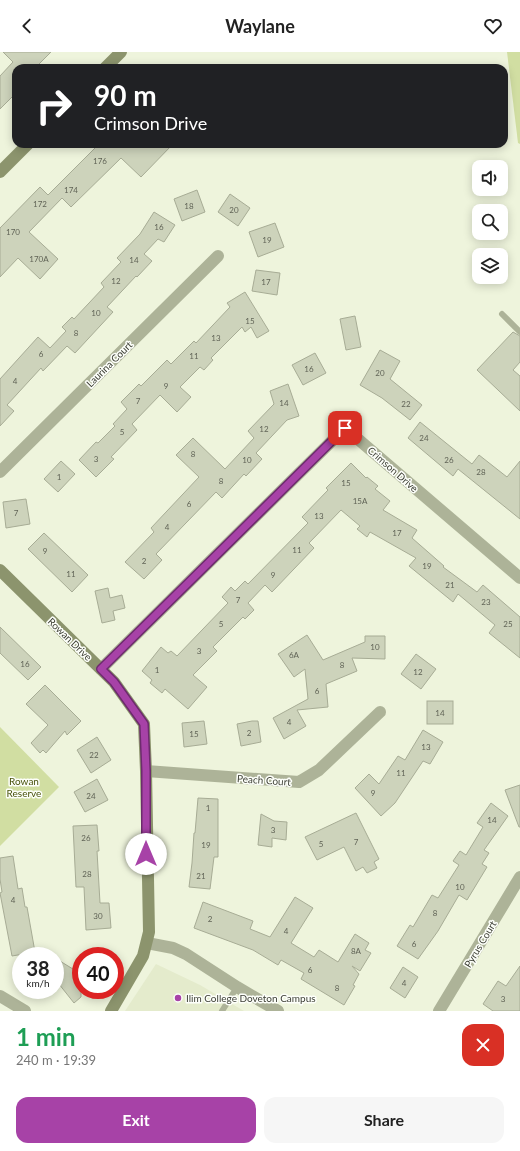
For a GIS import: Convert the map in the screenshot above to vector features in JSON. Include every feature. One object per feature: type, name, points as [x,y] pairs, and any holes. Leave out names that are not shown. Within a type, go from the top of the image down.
[{"type":"street","points":[[108,64],[120,52]]},
{"type":"street","points":[[0,172],[24,148]]},
{"type":"street","name":"Laurina Court","points":[[0,472],[218,256]]},
{"type":"street","name":"Crimson Drive","points":[[101,669],[345,428],[520,578]]},
{"type":"street","name":"Rowan Drive","points":[[0,570],[114,682],[144,724],[149,932],[143,956],[111,1011]]},
{"type":"street","name":"Peach Court","points":[[146,771],[299,782],[319,770],[380,712]]},
{"type":"street","name":"Pyrus Court","points":[[439,1011],[520,877]]},
{"type":"street","points":[[147,942],[173,948],[186,954],[278,1011]]},
{"type":"street","points":[[0,996],[25,1011]]},
{"type":"lane","points":[[502,314],[520,332]]},
{"type":"lane","points":[[222,1011],[237,987]]},
{"type":"shaded area","name":"Ilim College Doveton Campus","points":[[156,964],[200,985],[244,1011],[125,1011]]},
{"type":"green space","points":[[507,52],[520,52],[520,144],[518,143]]},
{"type":"green space","name":"Rowan Reserve","points":[[0,727],[59,787],[0,846]]},
{"type":"building","points":[[3,52],[51,52],[39,64],[12,64],[12,97],[0,109],[0,76],[13,62]]},
{"type":"building","points":[[95,148],[169,148],[141,177],[121,158],[71,207],[62,198],[29,232],[58,259],[40,279],[18,258],[0,277],[0,228],[40,187],[48,195]]},
{"type":"building","points":[[197,190],[205,212],[182,221],[174,199]]},
{"type":"building","points":[[230,194],[250,208],[238,226],[218,212]]},
{"type":"building","points":[[154,212],[175,225],[164,242],[158,239],[144,254],[152,261],[107,307],[113,312],[75,353],[67,346],[43,371],[41,368],[7,405],[14,411],[0,426],[0,379],[38,337],[50,348],[66,331],[62,327],[72,317],[74,319],[104,287],[101,283],[121,262],[117,258],[140,234]]},
{"type":"building","points":[[275,223],[284,247],[258,257],[249,232]]},
{"type":"building","points":[[256,270],[280,273],[277,295],[252,291]]},
{"type":"building","points":[[245,292],[269,331],[257,338],[251,327],[245,332],[242,327],[211,358],[213,360],[204,370],[200,367],[180,387],[191,397],[177,412],[160,395],[132,424],[137,430],[111,457],[114,459],[96,477],[79,460],[96,442],[98,443],[115,426],[113,424],[127,409],[121,402],[139,384],[141,386],[167,360],[171,364],[194,341],[196,343],[230,307],[227,303]]},
{"type":"building","points":[[355,316],[361,347],[346,350],[340,319]]},
{"type":"building","points":[[513,332],[520,336],[520,362],[513,370],[520,376],[520,411],[477,370]]},
{"type":"building","points":[[380,350],[400,361],[390,379],[422,405],[410,420],[382,398],[360,385]]},
{"type":"building","points":[[315,353],[326,373],[303,385],[292,365]]},
{"type":"building","points":[[288,384],[299,416],[287,420],[256,453],[262,459],[246,476],[244,474],[222,498],[216,492],[156,554],[162,560],[144,579],[125,562],[154,532],[151,528],[199,477],[176,455],[193,438],[225,469],[254,438],[248,431],[274,404],[270,391]]},
{"type":"building","points":[[420,422],[472,464],[479,455],[507,477],[520,461],[520,519],[458,469],[453,476],[408,438]]},
{"type":"building","points":[[61,461],[75,474],[58,492],[44,479]]},
{"type":"building","points":[[351,463],[366,478],[367,477],[378,486],[375,489],[390,501],[383,510],[417,530],[412,538],[444,566],[443,567],[477,592],[483,585],[520,617],[520,658],[489,633],[495,625],[458,594],[453,602],[409,566],[416,558],[370,532],[367,537],[357,529],[360,526],[341,510],[309,543],[314,548],[272,592],[265,585],[248,603],[254,610],[245,619],[243,617],[213,647],[217,651],[193,675],[207,687],[188,709],[165,689],[162,693],[150,683],[152,680],[142,671],[161,647],[168,653],[171,651],[177,656],[228,603],[222,597],[231,587],[235,591],[245,581],[248,584],[308,523],[302,517],[328,490],[326,488]]},
{"type":"building","points":[[26,499],[30,524],[6,528],[3,502]]},
{"type":"building","points":[[44,533],[88,575],[72,592],[28,549]]},
{"type":"building","points":[[108,588],[110,598],[122,595],[125,608],[113,611],[115,620],[102,623],[95,591]]},
{"type":"building","points":[[0,627],[41,667],[28,680],[0,653]]},
{"type":"building","points":[[307,635],[323,660],[365,642],[365,636],[385,636],[385,659],[352,658],[357,671],[326,684],[328,707],[297,710],[306,726],[284,739],[273,718],[308,699],[305,669],[294,677],[278,654]]},
{"type":"building","points":[[416,654],[436,669],[421,689],[401,674]]},
{"type":"building","points":[[45,685],[81,721],[67,735],[65,731],[46,753],[43,750],[40,753],[31,743],[48,725],[26,704]]},
{"type":"building","points":[[427,701],[453,701],[453,724],[427,724]]},
{"type":"building","points":[[204,721],[207,744],[184,747],[182,723]]},
{"type":"building","points":[[258,721],[261,742],[241,746],[237,724]]},
{"type":"building","points":[[423,730],[443,742],[430,764],[423,761],[395,803],[381,816],[355,788],[369,774],[379,784],[398,756],[405,760]]},
{"type":"building","points":[[97,737],[111,760],[91,773],[77,750]]},
{"type":"building","points":[[97,779],[108,800],[85,812],[74,792]]},
{"type":"building","points":[[520,785],[520,827],[519,827],[505,790]]},
{"type":"building","points":[[198,798],[218,799],[218,857],[214,857],[210,889],[189,887]]},
{"type":"building","points":[[491,803],[508,816],[484,850],[489,853],[482,864],[487,867],[467,900],[459,895],[438,931],[418,959],[397,946],[410,925],[413,927],[432,895],[438,898],[459,865],[453,861],[460,851],[466,855],[483,827],[477,823]]},
{"type":"building","points":[[356,813],[379,859],[374,862],[377,868],[367,873],[363,867],[356,871],[344,847],[317,860],[305,837]]},
{"type":"building","points":[[261,814],[274,821],[287,822],[286,840],[272,838],[272,847],[258,845]]},
{"type":"building","points":[[97,825],[100,903],[109,903],[111,928],[86,930],[84,887],[76,887],[73,826]]},
{"type":"building","points":[[13,856],[18,889],[22,888],[34,947],[12,947],[12,956],[0,893],[2,892],[0,879],[0,858]]},
{"type":"building","points":[[295,897],[313,908],[291,943],[314,957],[319,950],[338,962],[355,934],[369,943],[365,950],[371,953],[360,971],[352,966],[359,974],[353,985],[355,986],[344,1005],[301,979],[304,973],[281,960],[278,965],[253,950],[194,928],[203,902],[253,921],[250,929],[270,937]]},
{"type":"building","points":[[64,964],[72,968],[72,999],[79,999],[74,1003],[64,990]]},
{"type":"building","points":[[520,966],[520,1011],[493,1011],[483,1004],[498,981],[506,986]]},
{"type":"building","points":[[403,967],[418,977],[405,998],[390,988]]},
{"type":"place","name":"Ilim College Doveton Campus","points":[[178,998]]},
{"type":"route","points":[[146,854],[146,771],[144,724],[114,682],[101,669],[345,428]]}]
